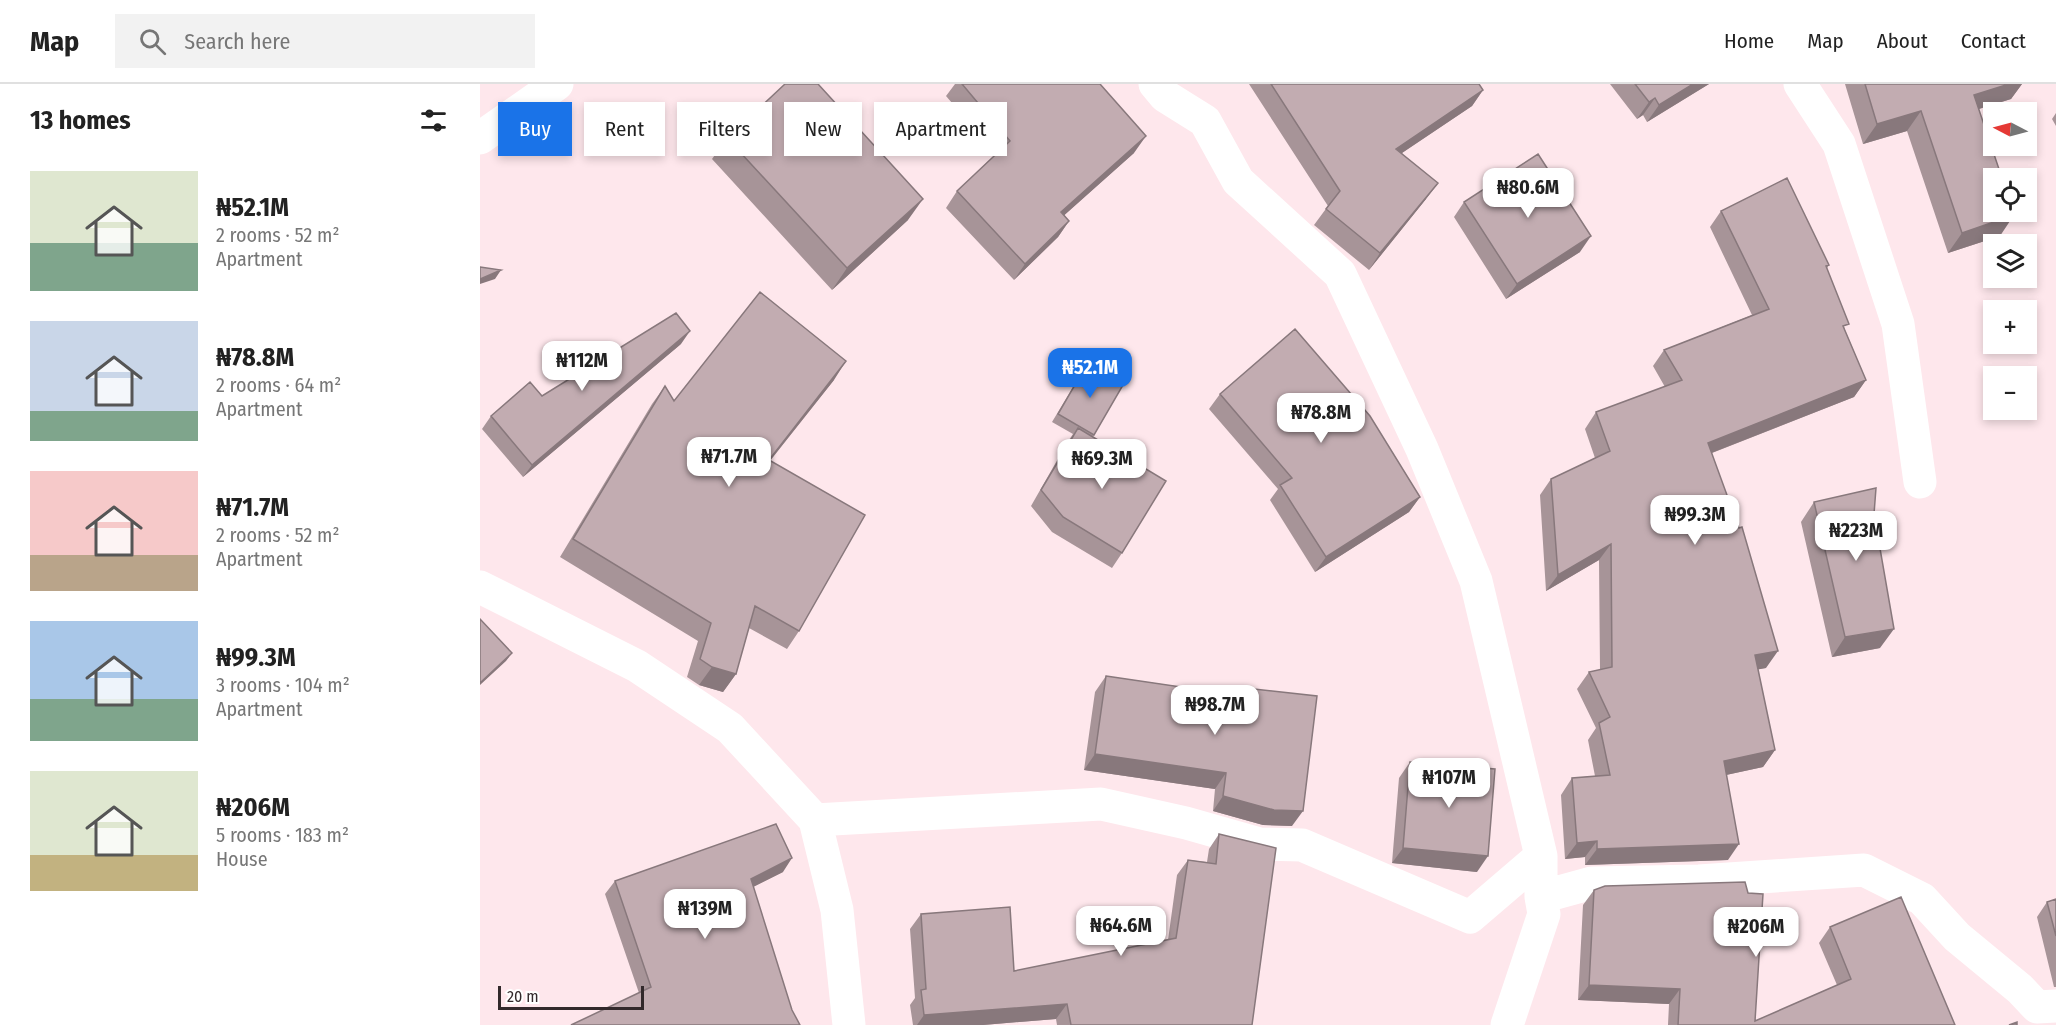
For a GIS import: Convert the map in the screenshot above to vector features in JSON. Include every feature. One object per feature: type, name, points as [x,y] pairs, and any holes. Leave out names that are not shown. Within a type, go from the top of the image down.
[{"type":"street","points":[[480,138],[557,84]]},
{"type":"street","points":[[1155,84],[1165,96],[1205,121],[1238,181],[1340,274],[1422,449],[1476,581],[1541,856],[1541,897],[1544,914],[1507,1025]]},
{"type":"street","points":[[1800,84],[1839,144],[1898,324],[1920,483]]},
{"type":"street","points":[[480,587],[637,666],[730,728],[815,820],[837,910],[849,1025]]},
{"type":"street","points":[[815,820],[1101,804],[1186,823],[1260,844],[1302,844],[1470,917],[1541,856]]},
{"type":"street","points":[[1541,897],[1592,883],[1699,881],[1864,870],[1922,899],[1956,937],[2020,989],[2037,1007],[2056,1006]]},
{"type":"building","points":[[785,84],[818,84],[834,102],[784,102],[784,156],[862,156],[862,132],[874,145],[874,156],[884,156],[923,199],[847,268],[744,156],[772,156],[772,102],[766,102]]},
{"type":"building","points":[[962,84],[1100,84],[1146,136],[1061,212],[1069,221],[1025,264],[957,191],[994,156],[1007,156],[1007,144],[1010,141],[1007,137],[1007,102],[977,102]]},
{"type":"building","points":[[1271,84],[1479,84],[1483,90],[1396,149],[1438,183],[1380,253],[1326,209],[1340,191]]},
{"type":"building","points":[[1635,84],[1693,84],[1659,105],[1655,98],[1649,102]]},
{"type":"building","points":[[1865,84],[2009,84],[1974,95],[1983,122],[1983,156],[1995,156],[1999,168],[1983,168],[1983,222],[1994,222],[1962,233],[1921,111],[1877,124]]},
{"type":"building","points":[[1538,154],[1591,236],[1517,284],[1464,202]]},
{"type":"building","points":[[1787,178],[1829,265],[1826,266],[1849,324],[1843,326],[1866,380],[1708,443],[1739,528],[1742,527],[1778,651],[1755,655],[1775,750],[1724,761],[1739,844],[1597,849],[1597,841],[1577,843],[1572,778],[1610,775],[1599,723],[1610,717],[1589,672],[1612,667],[1611,544],[1558,575],[1551,479],[1610,451],[1596,412],[1682,380],[1664,350],[1769,309],[1721,211]]},
{"type":"building","points":[[480,267],[501,270],[480,279]]},
{"type":"building","points":[[760,292],[846,361],[769,460],[865,515],[799,631],[755,606],[736,674],[712,667],[700,659],[711,623],[573,539],[665,386],[674,401]]},
{"type":"building","points":[[676,313],[690,331],[532,465],[491,416],[530,382],[542,396]]},
{"type":"building","points":[[1295,329],[1370,416],[1420,497],[1326,557],[1280,485],[1292,478],[1220,394]]},
{"type":"building","points":[[1087,364],[1123,385],[1094,435],[1058,414]]},
{"type":"building","points":[[1078,428],[1166,481],[1122,553],[1063,517],[1041,490]]},
{"type":"building","points":[[1876,488],[1874,514],[1894,629],[1845,637],[1814,502]]},
{"type":"building","points":[[480,619],[512,653],[480,683]]},
{"type":"building","points":[[1106,676],[1235,695],[1236,687],[1317,696],[1303,811],[1274,810],[1223,796],[1226,773],[1095,754]]},
{"type":"building","points":[[1410,762],[1495,769],[1488,856],[1403,848]]},
{"type":"building","points":[[776,824],[792,858],[751,879],[792,1010],[800,1025],[571,1025],[651,987],[615,881]]},
{"type":"building","points":[[1219,834],[1276,848],[1252,1025],[1071,1025],[1067,1004],[924,1015],[921,990],[926,989],[921,914],[1010,907],[1014,971],[1176,938],[1188,860],[1216,864]]},
{"type":"building","points":[[1745,882],[1748,893],[1763,894],[1755,1021],[1851,979],[1830,927],[1901,897],[1955,1025],[1678,1025],[1680,989],[1589,985],[1594,890],[1605,886]]},
{"type":"building","points":[[2056,899],[2056,936],[2047,902]]}]
